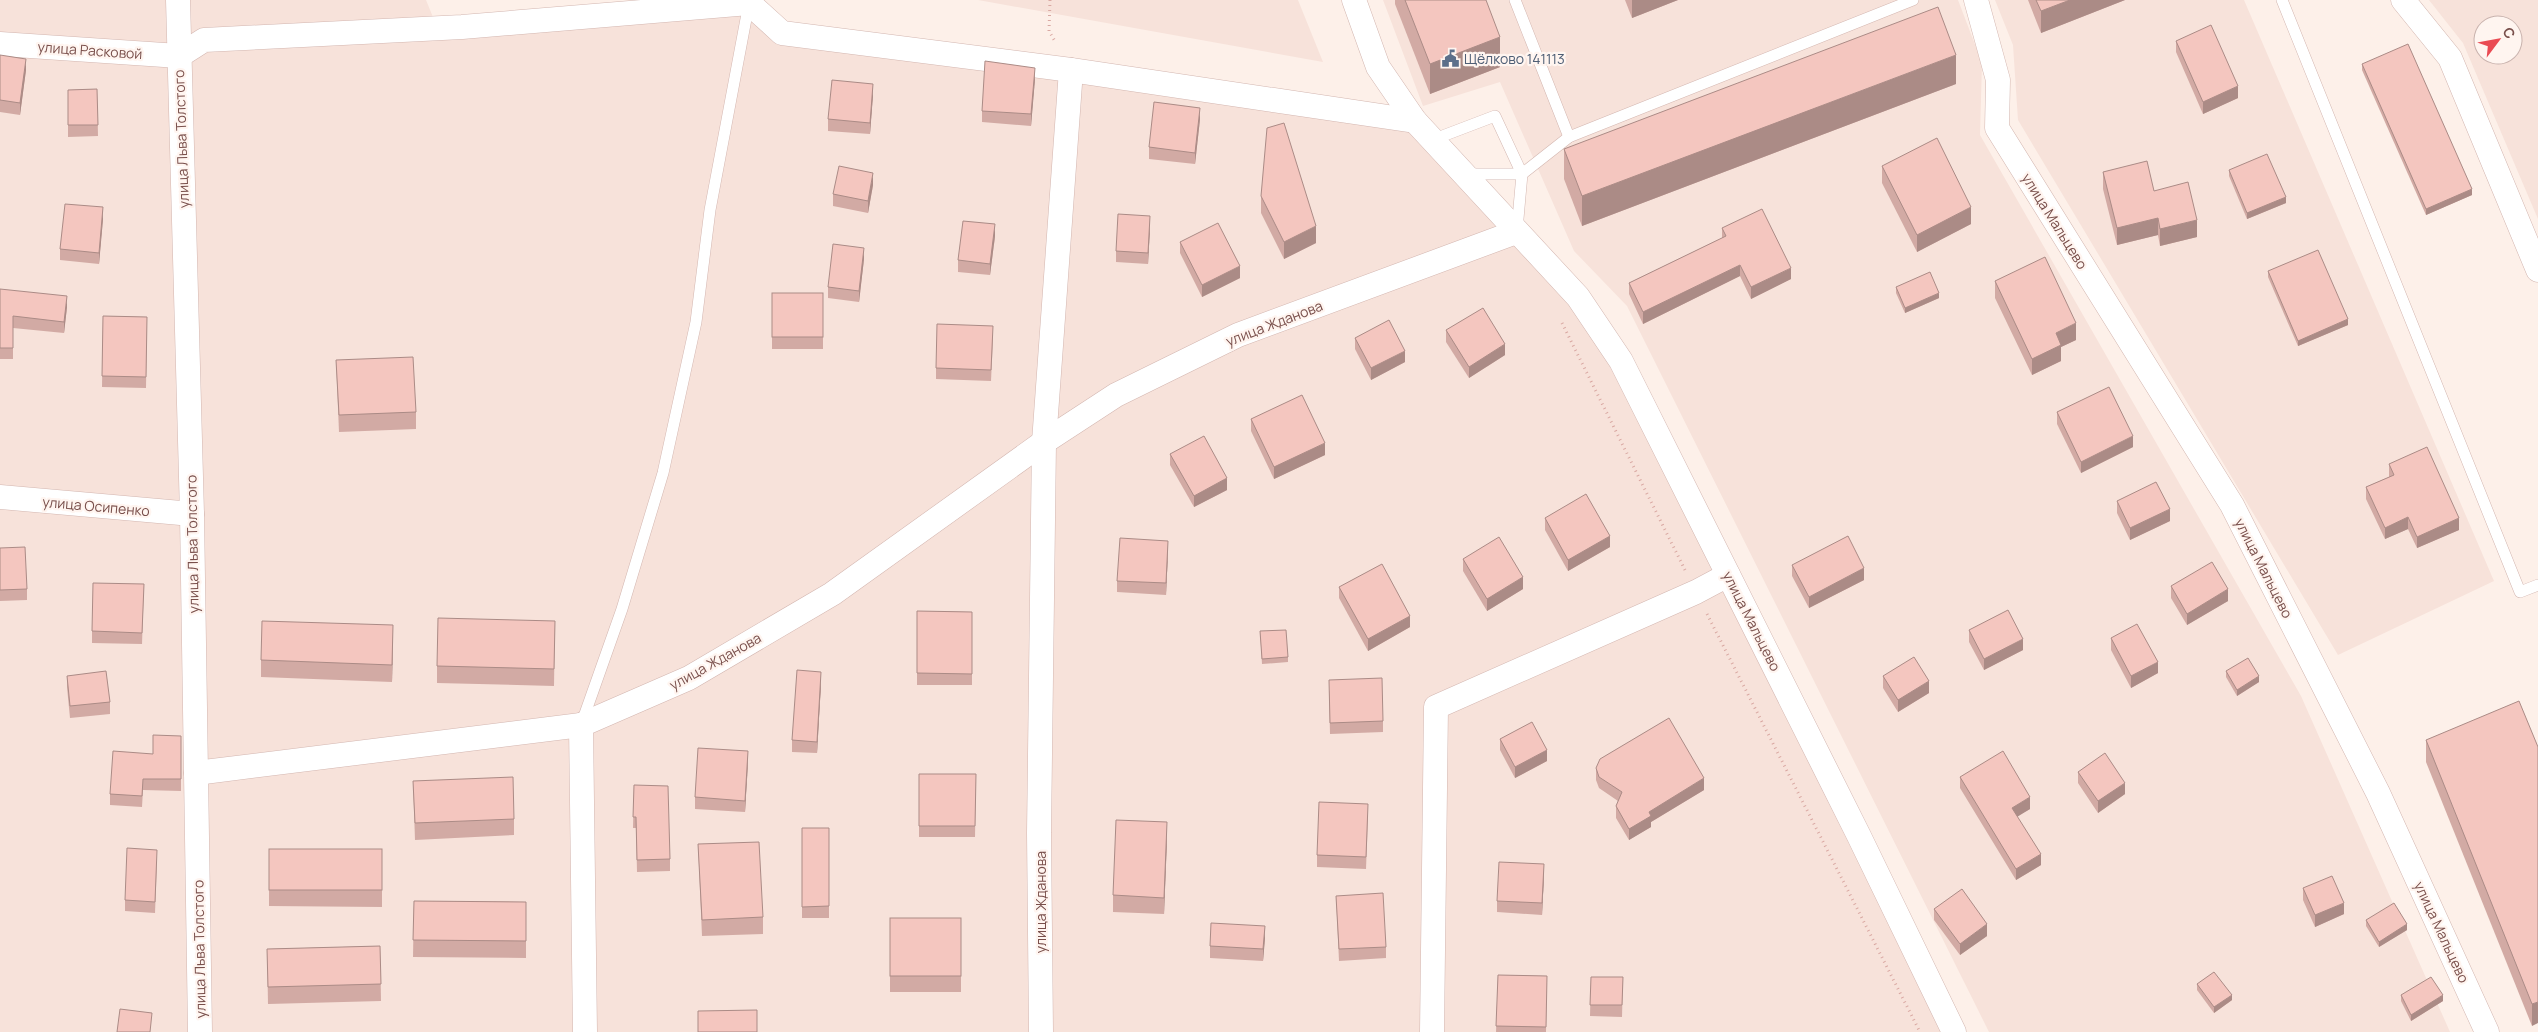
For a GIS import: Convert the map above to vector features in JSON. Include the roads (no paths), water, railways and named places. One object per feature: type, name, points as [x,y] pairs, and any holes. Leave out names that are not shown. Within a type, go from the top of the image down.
[{"type":"street","name":"улица Льва Толстого","points":[[178,0],[192,514],[200,1032]]},
{"type":"street","name":"улица Мальцево","points":[[1354,0],[1378,67],[1415,121],[1462,174],[1578,297],[1621,361],[1954,1032]]},
{"type":"street","name":"улица Мальцево","points":[[1976,0],[1998,80],[1997,128],[2232,504],[2378,793],[2487,1032]]},
{"type":"street","points":[[2403,0],[2450,58],[2538,270]]},
{"type":"street","points":[[179,56],[204,40],[462,27],[749,2],[782,33],[1071,70],[1415,121]]},
{"type":"street","name":"улица Расковой","points":[[0,44],[179,56]]},
{"type":"street","name":"улица Жданова","points":[[1040,1032],[1039,832],[1044,442],[1071,70]]},
{"type":"street","name":"улица Жданова","points":[[196,773],[581,725],[688,678],[832,594],[1044,442],[1116,396],[1238,335],[1516,232]]},
{"type":"street","name":"улица Осипенко","points":[[0,497],[192,514]]},
{"type":"street","points":[[1432,1032],[1436,707],[1696,592],[1728,574]]},
{"type":"street","points":[[581,725],[585,1032]]},
{"type":"lane","points":[[1515,0],[1569,137]]},
{"type":"lane","points":[[1462,174],[1522,174],[1569,137],[1913,0]]},
{"type":"lane","points":[[2282,0],[2520,592],[2538,585]]},
{"type":"lane","points":[[581,725],[622,609],[663,474],[696,322],[710,210],[749,2]]},
{"type":"lane","points":[[1432,140],[1495,116],[1522,174],[1516,232]]},
{"type":"place","name":"Щёлково 141113","points":[[1450,58]]}]
